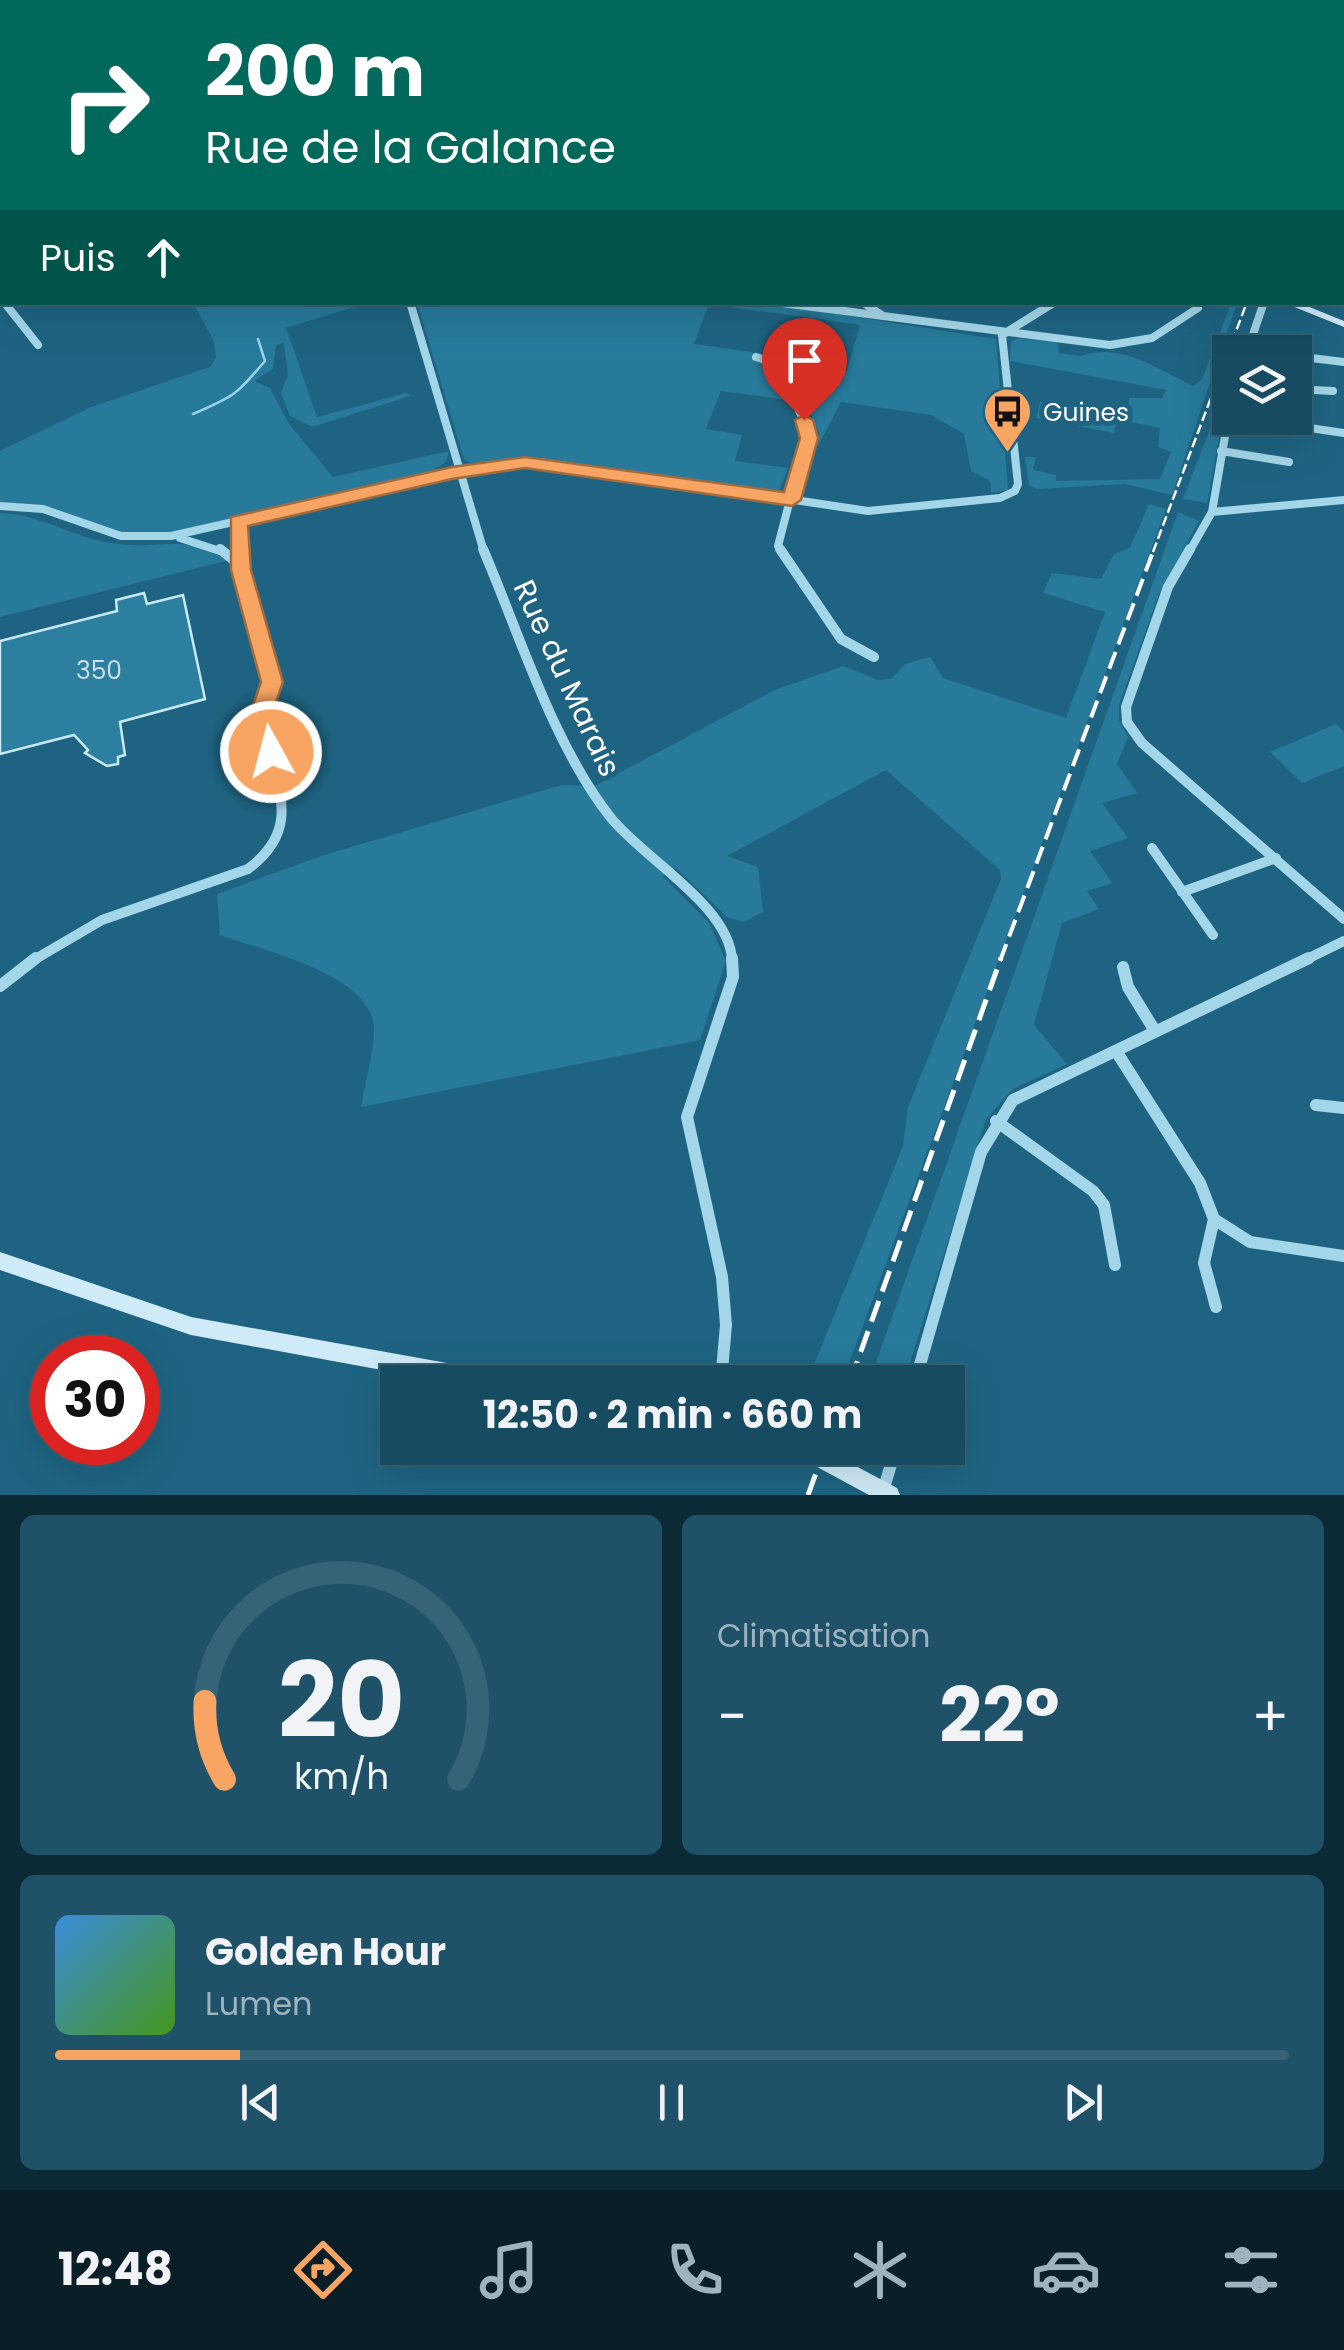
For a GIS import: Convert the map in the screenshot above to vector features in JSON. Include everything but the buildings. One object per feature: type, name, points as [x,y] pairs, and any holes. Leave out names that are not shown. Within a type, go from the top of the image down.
[{"type":"street","points":[[5,305],[38,344]]},
{"type":"street","name":"Rue du Marais","points":[[411,305],[490,571],[586,784],[612,818],[720,922],[732,947],[733,976],[687,1117],[722,1277],[726,1325],[723,1365]]},
{"type":"street","points":[[795,305],[1110,345],[1152,338],[1198,308]]},
{"type":"street","points":[[867,305],[888,318]]},
{"type":"street","points":[[1002,334],[1050,305]]},
{"type":"street","points":[[1253,335],[1263,305]]},
{"type":"street","points":[[1297,305],[1344,321]]},
{"type":"street","points":[[1309,305],[1344,321]]},
{"type":"street","points":[[0,506],[54,512],[121,536],[171,536],[461,472],[540,462],[879,511],[1000,498],[1015,491],[1018,471],[1002,334]]},
{"type":"street","points":[[756,357],[787,363],[796,374],[793,398],[809,438],[778,546],[841,640],[874,656]]},
{"type":"street","points":[[1312,358],[1344,362]]},
{"type":"street","points":[[1312,390],[1333,391]]},
{"type":"street","points":[[1312,428],[1344,432]]},
{"type":"street","points":[[1224,435],[1212,512],[1168,587],[1126,708],[1127,722],[1142,743],[1344,919]]},
{"type":"street","points":[[1221,451],[1289,462]]},
{"type":"street","points":[[1212,512],[1344,500]]},
{"type":"street","points":[[0,986],[30,960],[84,926],[139,902],[241,873],[275,848],[283,831],[284,810],[262,720],[272,682],[240,566],[238,522]]},
{"type":"street","points":[[171,536],[216,546],[240,566]]},
{"type":"street","points":[[1152,848],[1212,934]]},
{"type":"street","points":[[1182,892],[1276,858]]},
{"type":"street","points":[[920,1365],[976,1168],[996,1121],[1013,1100],[1344,941]]},
{"type":"street","points":[[1122,968],[1128,987],[1155,1031]]},
{"type":"street","points":[[1116,1051],[1200,1183],[1214,1219],[1250,1242],[1344,1256]]},
{"type":"street","points":[[1316,1105],[1344,1108]]},
{"type":"street","points":[[996,1121],[1093,1191],[1104,1205],[1115,1265]]},
{"type":"street","points":[[1214,1219],[1203,1242],[1208,1289],[1216,1306]]},
{"type":"street","points":[[0,1261],[191,1326],[404,1365]]},
{"type":"street","points":[[836,1465],[886,1493],[892,1465]]},
{"type":"shaded area","points":[[194,305],[361,305],[286,328],[317,417],[407,393],[410,396],[312,427],[290,416],[281,393],[288,375],[284,343],[276,345],[273,369],[254,381],[270,388],[289,424],[333,477],[449,451],[446,462],[425,476],[174,532],[116,532],[51,507],[0,502],[0,451],[91,407],[210,367],[216,358],[214,341]]},
{"type":"shaded area","points":[[418,305],[709,305],[694,344],[768,354],[764,356],[791,372],[788,400],[721,391],[706,429],[742,435],[735,461],[788,468],[779,491],[542,458],[471,463],[464,459]]},
{"type":"shaded area","points":[[716,305],[779,305],[996,339],[1008,490],[991,493],[990,481],[971,471],[964,434],[931,415],[841,402],[818,446],[819,432],[802,394],[805,370],[847,371],[860,325]]},
{"type":"shaded area","points":[[1230,305],[1236,305],[1226,335],[1219,335]]},
{"type":"shaded area","points":[[1018,338],[1057,342],[1059,353],[1081,356],[1109,352],[1123,355],[1193,386],[1202,379],[1212,353],[1212,377],[1172,495],[1125,484],[1037,489],[1029,485],[1025,457],[1036,457],[1033,470],[1056,475],[1056,481],[1160,479],[1171,452],[1158,447],[1160,428],[1117,419],[1114,433],[1036,418],[1040,402],[1127,418],[1129,398],[1162,398],[1166,390],[1010,361],[1011,342]]},
{"type":"shaded area","points":[[1212,424],[1212,435],[1219,435],[1207,503],[1183,499]]},
{"type":"shaded area","points":[[1149,504],[1166,509],[848,1365],[814,1365],[903,1146],[908,1107],[1001,879],[1000,870],[886,770],[727,856],[758,867],[763,912],[743,922],[727,917],[676,868],[662,876],[709,923],[726,961],[700,1040],[361,1107],[374,1029],[369,1010],[356,994],[312,967],[220,935],[217,894],[321,856],[561,785],[595,786],[775,690],[843,666],[878,680],[891,679],[905,664],[930,657],[943,678],[1066,718],[1105,612],[1043,593],[1052,573],[1101,579],[1114,554],[1130,548]]},
{"type":"shaded area","points":[[1178,512],[1199,521],[1159,594],[1119,705],[1119,720],[1128,737],[1117,764],[1137,793],[1102,803],[1128,838],[1090,851],[1112,883],[1087,891],[1099,909],[1062,923],[1034,1025],[1067,1064],[1013,1089],[986,1119],[909,1365],[875,1365]]},
{"type":"shaded area","points":[[0,513],[30,518],[111,543],[184,544],[229,560],[0,617]]},
{"type":"shaded area","points":[[1336,724],[1344,732],[1344,766],[1302,783],[1270,752]]},
{"type":"waterway","points":[[193,414],[234,394],[265,361],[258,339]]},
{"type":"railway","points":[[1153,552],[1246,305]]},
{"type":"railway","points":[[1000,961],[1154,549]]},
{"type":"railway","points":[[856,1365],[1001,958]]},
{"type":"railway","points":[[808,1495],[819,1465]]},
{"type":"place","name":"Guines","points":[[1008,454]]},
{"type":"route","points":[[271,752],[262,711],[272,682],[241,570],[238,522],[452,473],[525,462],[792,500],[809,438],[804,420]]}]
